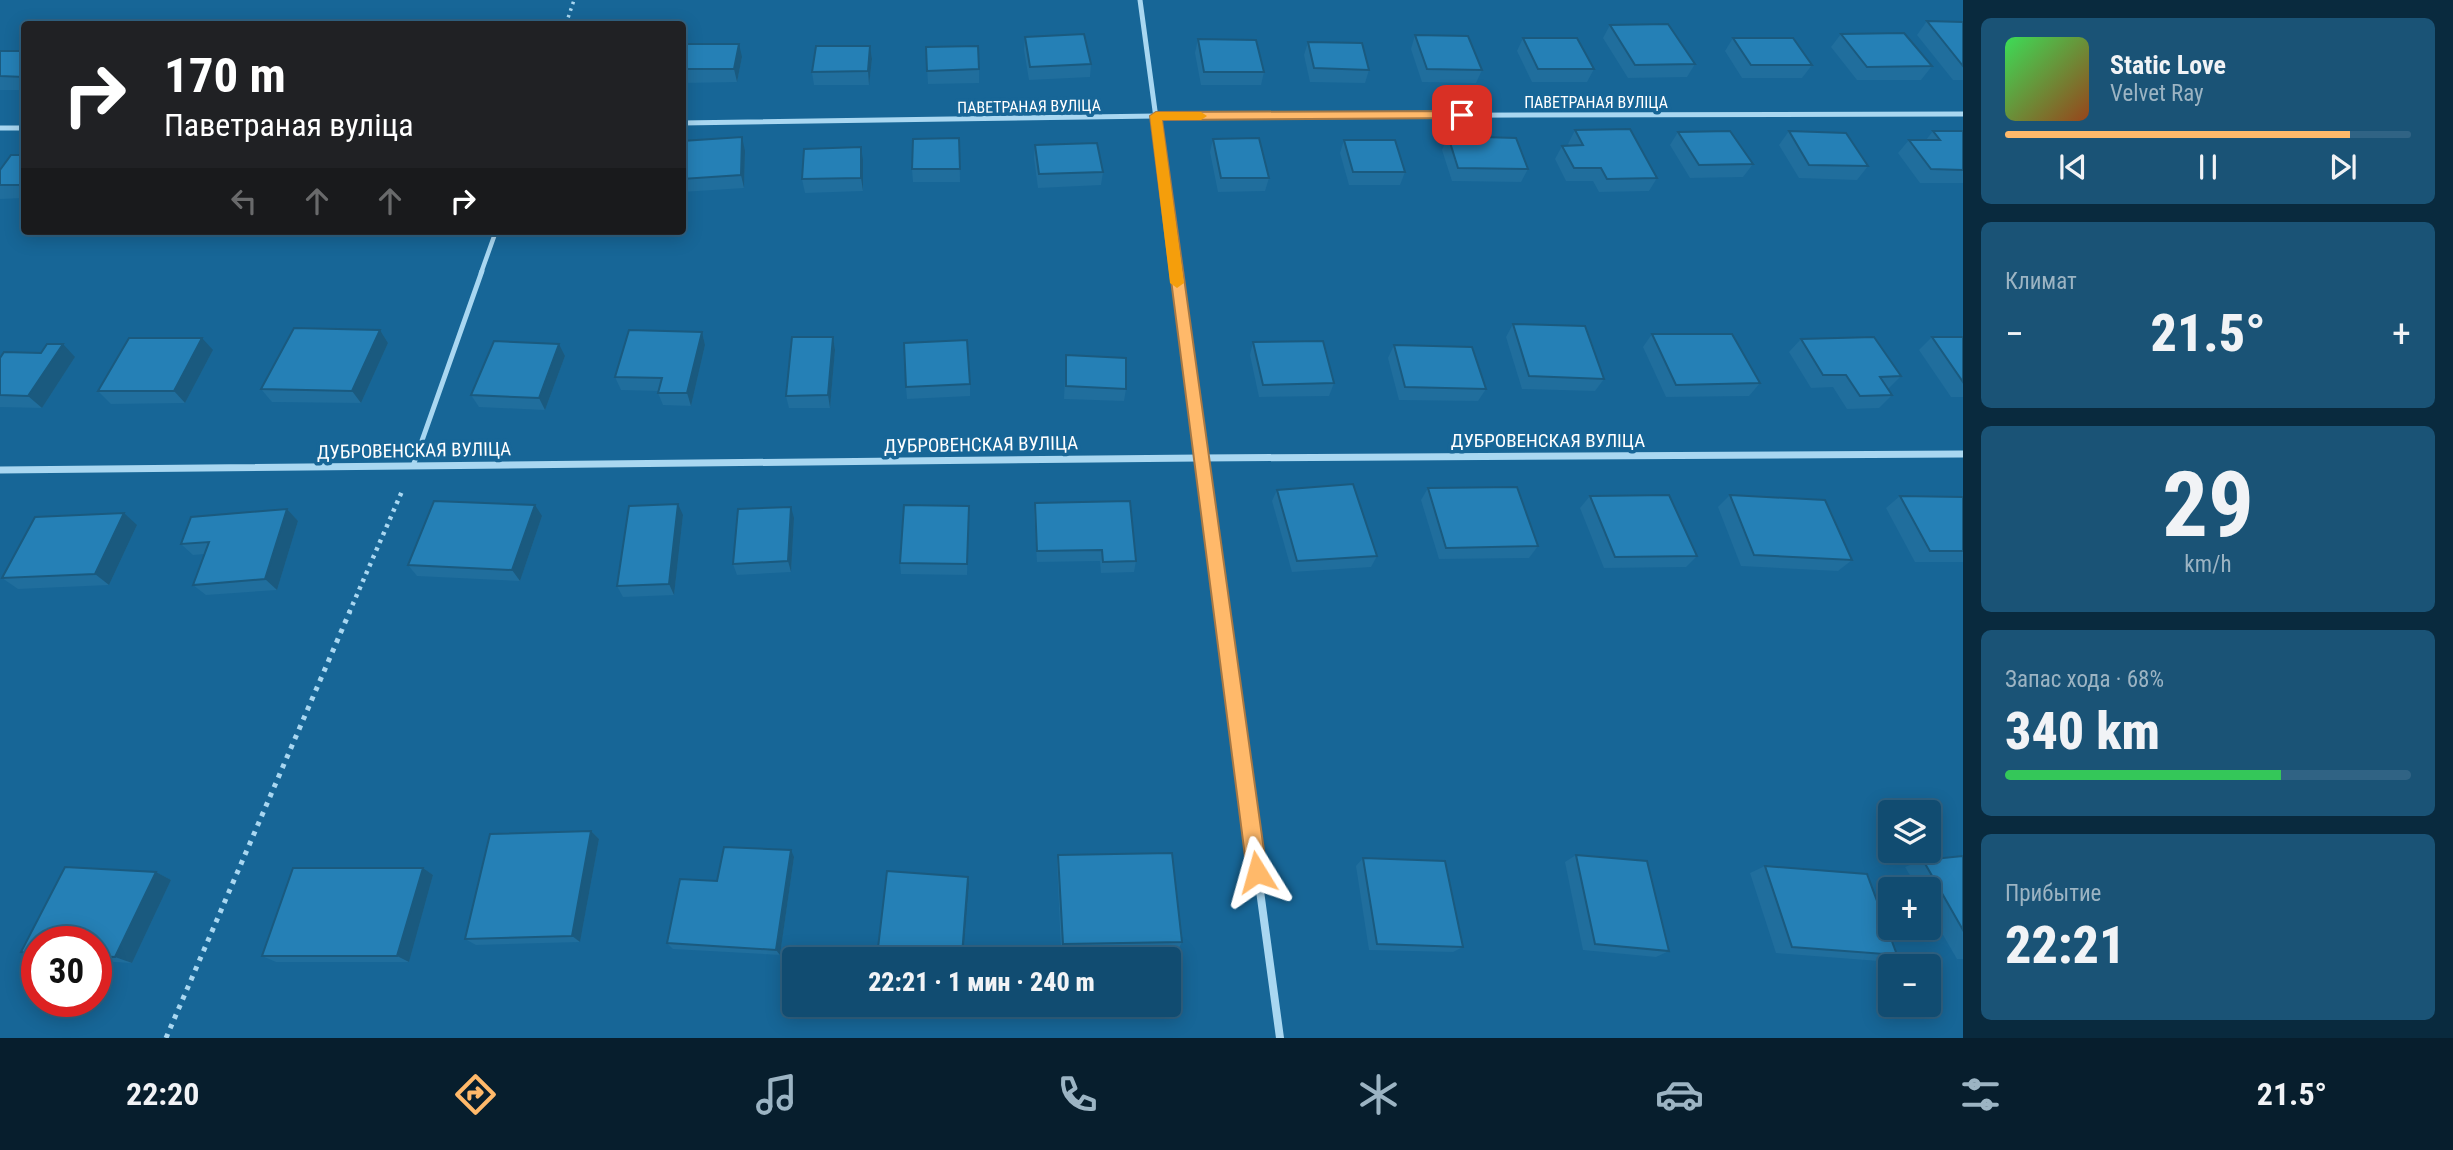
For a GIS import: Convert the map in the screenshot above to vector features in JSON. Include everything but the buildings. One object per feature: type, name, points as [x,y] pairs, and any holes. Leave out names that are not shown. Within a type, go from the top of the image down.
[{"type":"street","points":[[1140,0],[1280,1038]]},
{"type":"street","name":"ПАВЕТРАНАЯ ВУЛІЦА","points":[[686,124],[1156,116],[1963,114]]},
{"type":"street","points":[[0,128],[21,128]]},
{"type":"street","name":"ДУБРОВЕНСКАЯ ВУЛІЦА","points":[[0,470],[1200,458],[1963,454]]},
{"type":"lane","points":[[412,466],[495,235]]},
{"type":"path","points":[[567,21],[574,0]]},
{"type":"path","points":[[166,1038],[412,466]]},
{"type":"slow traffic","points":[[1177,283],[1156,116],[1201,116]]},
{"type":"route","points":[[1257,872],[1156,116],[1462,115]]}]
